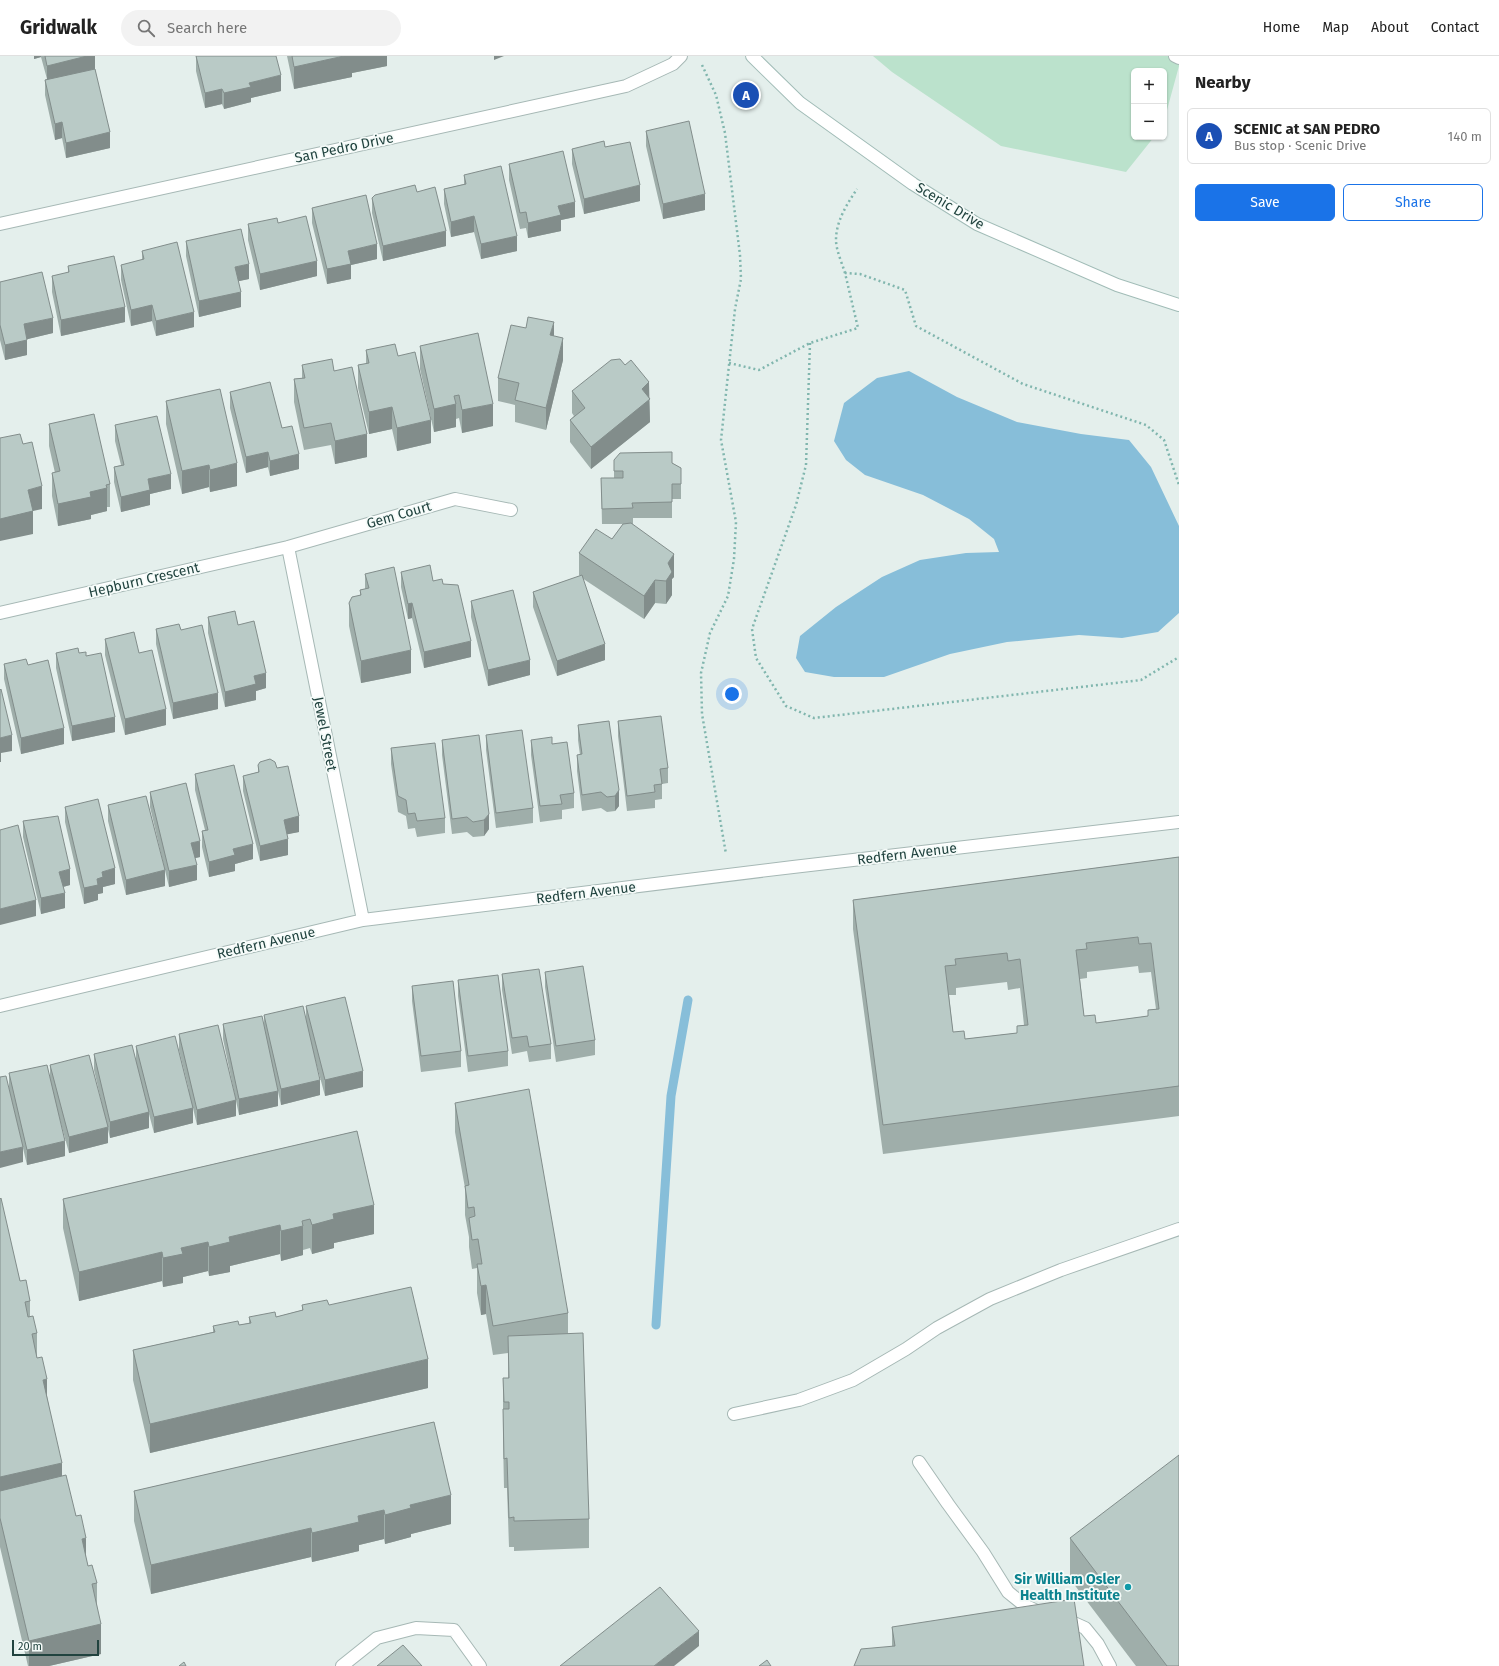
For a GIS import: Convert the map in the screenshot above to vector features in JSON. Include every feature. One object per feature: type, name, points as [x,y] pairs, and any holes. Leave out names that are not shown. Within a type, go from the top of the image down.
[{"type":"street","name":"San Pedro Drive","points":[[0,224],[626,86],[673,64],[681,56]]},
{"type":"street","name":"Scenic Drive","points":[[752,56],[800,103],[913,184],[976,224],[1117,285],[1179,305]]},
{"type":"street","points":[[1175,56],[1179,58]]},
{"type":"street","name":"Gem Court","points":[[288,547],[455,499],[511,510]]},
{"type":"street","name":"Hepburn Crescent","points":[[0,613],[288,547]]},
{"type":"street","name":"Jewel Street","points":[[288,547],[363,920]]},
{"type":"street","name":"Redfern Avenue","points":[[0,1006],[363,920],[1179,822]]},
{"type":"street","points":[[734,1414],[799,1400],[853,1380],[937,1328],[990,1299],[1061,1270],[1179,1229]]},
{"type":"street","points":[[919,1462],[983,1552],[1008,1592],[1024,1605],[1044,1614],[1063,1618],[1084,1628],[1098,1644],[1110,1666]]},
{"type":"street","points":[[342,1666],[377,1638],[416,1628],[454,1630],[480,1666]]},
{"type":"path","points":[[702,65],[716,95],[725,133],[740,255],[741,279],[735,309],[721,440],[736,522],[734,559],[728,596],[710,632],[701,673],[702,714],[729,875]]},
{"type":"path","points":[[730,363],[759,370],[810,343],[858,328],[836,241],[843,211],[856,188]]},
{"type":"path","points":[[844,273],[860,274],[905,290],[916,326],[1023,384],[1146,425],[1164,440],[1179,486]]},
{"type":"path","points":[[810,343],[806,466],[796,505],[752,629],[756,658],[786,706],[814,718],[1142,680],[1179,657]]},
{"type":"green space","points":[[873,56],[1179,56],[1179,66],[1167,110],[1167,68],[1131,68],[1131,140],[1152,140],[1126,172],[1001,146],[892,72]]},
{"type":"water","points":[[909,371],[957,397],[1017,422],[1081,434],[1129,440],[1151,467],[1179,526],[1179,613],[1158,632],[1122,638],[1079,635],[1007,642],[950,654],[884,677],[834,677],[805,672],[796,658],[800,636],[836,607],[882,577],[920,560],[966,553],[999,552],[994,539],[969,519],[923,495],[865,475],[846,460],[834,441],[844,403],[877,378]]},
{"type":"building","points":[[45,56],[87,56],[47,66]]},
{"type":"building","points":[[196,56],[276,56],[281,75],[249,83],[251,87],[224,93],[222,89],[205,93]]},
{"type":"building","points":[[292,56],[344,56],[294,67]]},
{"type":"building","points":[[95,69],[110,132],[66,143],[62,122],[55,124],[45,80]]},
{"type":"building","points":[[689,121],[705,194],[663,204],[646,131]]},
{"type":"building","points":[[604,141],[605,147],[630,142],[640,185],[584,199],[572,149]]},
{"type":"building","points":[[563,151],[575,202],[558,206],[561,215],[528,223],[526,212],[520,213],[509,164]]},
{"type":"building","points":[[501,166],[517,236],[481,244],[474,216],[451,222],[444,189],[466,184],[464,175]]},
{"type":"building","points":[[415,185],[417,192],[435,187],[446,231],[383,246],[372,198],[375,195]]},
{"type":"building","points":[[366,195],[377,244],[348,251],[351,264],[327,269],[312,208]]},
{"type":"building","points":[[306,216],[317,261],[260,274],[248,224],[277,218],[278,223]]},
{"type":"building","points":[[241,229],[249,264],[235,267],[241,292],[199,301],[186,241]]},
{"type":"building","points":[[177,242],[194,312],[156,321],[152,305],[131,310],[121,265],[144,259],[142,251]]},
{"type":"building","points":[[114,256],[125,307],[61,320],[52,276],[69,272],[68,266]]},
{"type":"building","points":[[42,272],[53,318],[24,324],[27,340],[5,345],[0,325],[0,282]]},
{"type":"building","points":[[528,317],[554,322],[550,335],[563,338],[546,408],[515,400],[519,383],[498,378],[511,325],[526,328]]},
{"type":"building","points":[[478,333],[493,404],[462,410],[459,395],[454,396],[456,404],[434,409],[420,346]]},
{"type":"building","points":[[395,344],[398,356],[415,352],[431,420],[397,428],[392,407],[369,412],[358,365],[369,363],[366,350]]},
{"type":"building","points":[[332,359],[334,371],[352,367],[367,434],[335,441],[331,423],[304,428],[294,379],[305,378],[302,365]]},
{"type":"building","points":[[620,359],[625,365],[631,360],[649,382],[642,389],[650,399],[591,447],[570,420],[585,408],[572,391],[611,360]]},
{"type":"building","points":[[270,382],[282,428],[292,426],[299,454],[270,461],[268,452],[246,457],[230,392]]},
{"type":"building","points":[[220,389],[237,463],[210,470],[209,465],[182,471],[166,401]]},
{"type":"building","points":[[94,414],[110,484],[106,485],[107,488],[90,492],[91,497],[58,504],[52,473],[60,471],[49,424]]},
{"type":"building","points":[[157,416],[171,474],[148,479],[150,490],[121,497],[114,467],[124,465],[115,425]]},
{"type":"building","points":[[20,434],[23,444],[32,442],[42,486],[28,490],[33,511],[0,519],[0,438]]},
{"type":"building","points":[[672,452],[672,463],[681,468],[681,484],[672,484],[672,502],[632,503],[633,508],[602,509],[601,478],[623,478],[623,471],[614,471],[614,460],[620,453]]},
{"type":"building","points":[[631,523],[674,554],[668,563],[672,572],[666,581],[655,580],[644,596],[579,553],[596,529],[612,539],[623,524]]},
{"type":"building","points":[[430,565],[433,581],[442,579],[443,584],[458,585],[471,641],[424,652],[412,603],[408,604],[401,572]]},
{"type":"building","points":[[394,567],[411,650],[361,661],[349,603],[352,597],[361,595],[360,590],[369,588],[365,574]]},
{"type":"building","points":[[582,575],[605,644],[557,661],[533,592]]},
{"type":"building","points":[[513,590],[530,660],[488,670],[471,601]]},
{"type":"building","points":[[235,611],[238,625],[254,621],[266,673],[254,676],[256,684],[225,692],[208,617]]},
{"type":"building","points":[[179,624],[181,630],[202,625],[218,693],[173,703],[156,629]]},
{"type":"building","points":[[134,632],[139,653],[152,650],[166,709],[125,719],[105,639]]},
{"type":"building","points":[[78,648],[79,653],[86,652],[86,656],[101,653],[115,717],[72,726],[56,653]]},
{"type":"building","points":[[26,659],[28,665],[48,660],[64,728],[21,738],[4,664]]},
{"type":"building","points":[[1,689],[12,735],[0,738],[0,690]]},
{"type":"building","points":[[661,716],[668,768],[660,769],[662,784],[654,785],[655,792],[627,796],[618,721]]},
{"type":"building","points":[[609,721],[619,790],[615,796],[607,797],[601,792],[582,795],[577,755],[582,754],[578,725]]},
{"type":"building","points":[[522,730],[533,808],[496,813],[486,735]]},
{"type":"building","points":[[479,735],[489,814],[484,820],[473,822],[467,817],[452,819],[442,740]]},
{"type":"building","points":[[552,737],[552,744],[567,742],[574,793],[560,795],[562,804],[540,806],[531,740]]},
{"type":"building","points":[[435,743],[445,818],[417,821],[415,813],[408,814],[406,800],[398,796],[391,748]]},
{"type":"building","points":[[270,759],[275,762],[277,768],[288,766],[299,816],[284,820],[288,839],[260,846],[243,776],[259,772],[258,765],[260,762]]},
{"type":"building","points":[[234,765],[253,844],[233,849],[235,855],[209,862],[202,831],[208,830],[195,774]]},
{"type":"building","points":[[186,783],[200,841],[191,843],[197,865],[169,871],[150,792]]},
{"type":"building","points":[[146,796],[165,870],[126,880],[108,805]]},
{"type":"building","points":[[98,799],[115,868],[102,872],[103,877],[97,879],[98,885],[84,888],[65,807]]},
{"type":"building","points":[[58,816],[70,869],[59,872],[65,893],[41,898],[23,821]]},
{"type":"building","points":[[18,825],[36,900],[0,909],[0,830]]},
{"type":"building","points":[[1179,857],[1179,1086],[883,1125],[853,900]],"holes":[[[1138,937],[1139,944],[1151,943],[1159,1009],[1148,1010],[1148,1016],[1096,1023],[1095,1015],[1084,1016],[1076,950],[1087,949],[1086,943]],[[1007,953],[1008,961],[1020,959],[1028,1025],[1017,1026],[1017,1033],[965,1039],[964,1031],[953,1032],[945,966],[956,965],[955,959]]]},
{"type":"building","points":[[583,966],[595,1040],[556,1046],[545,972]]},
{"type":"building","points":[[539,969],[551,1044],[529,1047],[527,1036],[512,1038],[502,974]]},
{"type":"building","points":[[498,975],[508,1051],[468,1056],[458,980]]},
{"type":"building","points":[[453,981],[461,1051],[421,1056],[412,986]]},
{"type":"building","points":[[345,997],[363,1071],[325,1080],[306,1006]]},
{"type":"building","points":[[303,1006],[320,1080],[281,1089],[264,1015]]},
{"type":"building","points":[[262,1016],[278,1091],[239,1099],[223,1024]]},
{"type":"building","points":[[218,1025],[236,1100],[197,1110],[179,1034]]},
{"type":"building","points":[[175,1036],[193,1108],[154,1117],[136,1046]]},
{"type":"building","points":[[132,1045],[149,1112],[110,1122],[94,1054]]},
{"type":"building","points":[[89,1055],[108,1127],[69,1137],[50,1065]]},
{"type":"building","points":[[47,1065],[65,1141],[27,1150],[9,1073]]},
{"type":"building","points":[[6,1076],[23,1147],[0,1152],[0,1077]]},
{"type":"building","points":[[529,1089],[568,1313],[493,1326],[486,1285],[481,1286],[477,1264],[482,1264],[478,1239],[472,1240],[469,1218],[475,1216],[474,1207],[468,1208],[465,1186],[469,1185],[455,1103]]},
{"type":"building","points":[[357,1131],[374,1205],[333,1214],[334,1219],[312,1225],[310,1219],[302,1221],[303,1226],[281,1231],[280,1225],[229,1237],[230,1242],[209,1247],[208,1242],[181,1248],[183,1254],[163,1258],[162,1252],[79,1272],[63,1199]]},
{"type":"building","points":[[1,1198],[20,1281],[26,1280],[30,1301],[25,1302],[28,1317],[33,1316],[37,1333],[32,1334],[37,1358],[42,1357],[47,1379],[43,1380],[62,1463],[0,1477],[0,1199]]},
{"type":"building","points":[[411,1287],[428,1359],[150,1424],[133,1350],[215,1332],[213,1326],[238,1321],[239,1325],[251,1323],[249,1317],[275,1312],[276,1317],[303,1310],[302,1305],[327,1300],[329,1305]]},
{"type":"building","points":[[583,1333],[589,1519],[514,1521],[514,1517],[509,1518],[507,1458],[504,1459],[503,1409],[509,1409],[509,1402],[504,1402],[503,1378],[509,1378],[508,1336]]},
{"type":"building","points":[[434,1422],[451,1495],[410,1505],[411,1508],[385,1515],[384,1510],[358,1516],[359,1522],[312,1533],[311,1528],[151,1565],[134,1491]]},
{"type":"building","name":"Sir William Osler Health Institute","points":[[1179,1455],[1179,1666],[1167,1666],[1070,1538]]},
{"type":"building","points":[[66,1475],[76,1516],[81,1515],[86,1538],[82,1539],[88,1566],[92,1565],[97,1583],[92,1584],[101,1624],[29,1641],[0,1518],[0,1491]]},
{"type":"building","points":[[660,1587],[699,1631],[654,1666],[560,1666]]},
{"type":"building","points":[[1074,1599],[1084,1666],[854,1666],[861,1649],[895,1646],[892,1627]]},
{"type":"building","points":[[403,1645],[422,1666],[377,1666]]},
{"type":"building","points":[[767,1660],[771,1666],[759,1666]]},
{"type":"building","points":[[184,1662],[186,1666],[179,1666]]},
{"type":"waterway","points":[[656,1325],[671,1096],[688,1000]]},
{"type":"place","name":"SCENIC at SAN PEDRO","points":[[746,95]]},
{"type":"place","name":"Sir William Osler Health Institute","points":[[1128,1587]]}]
